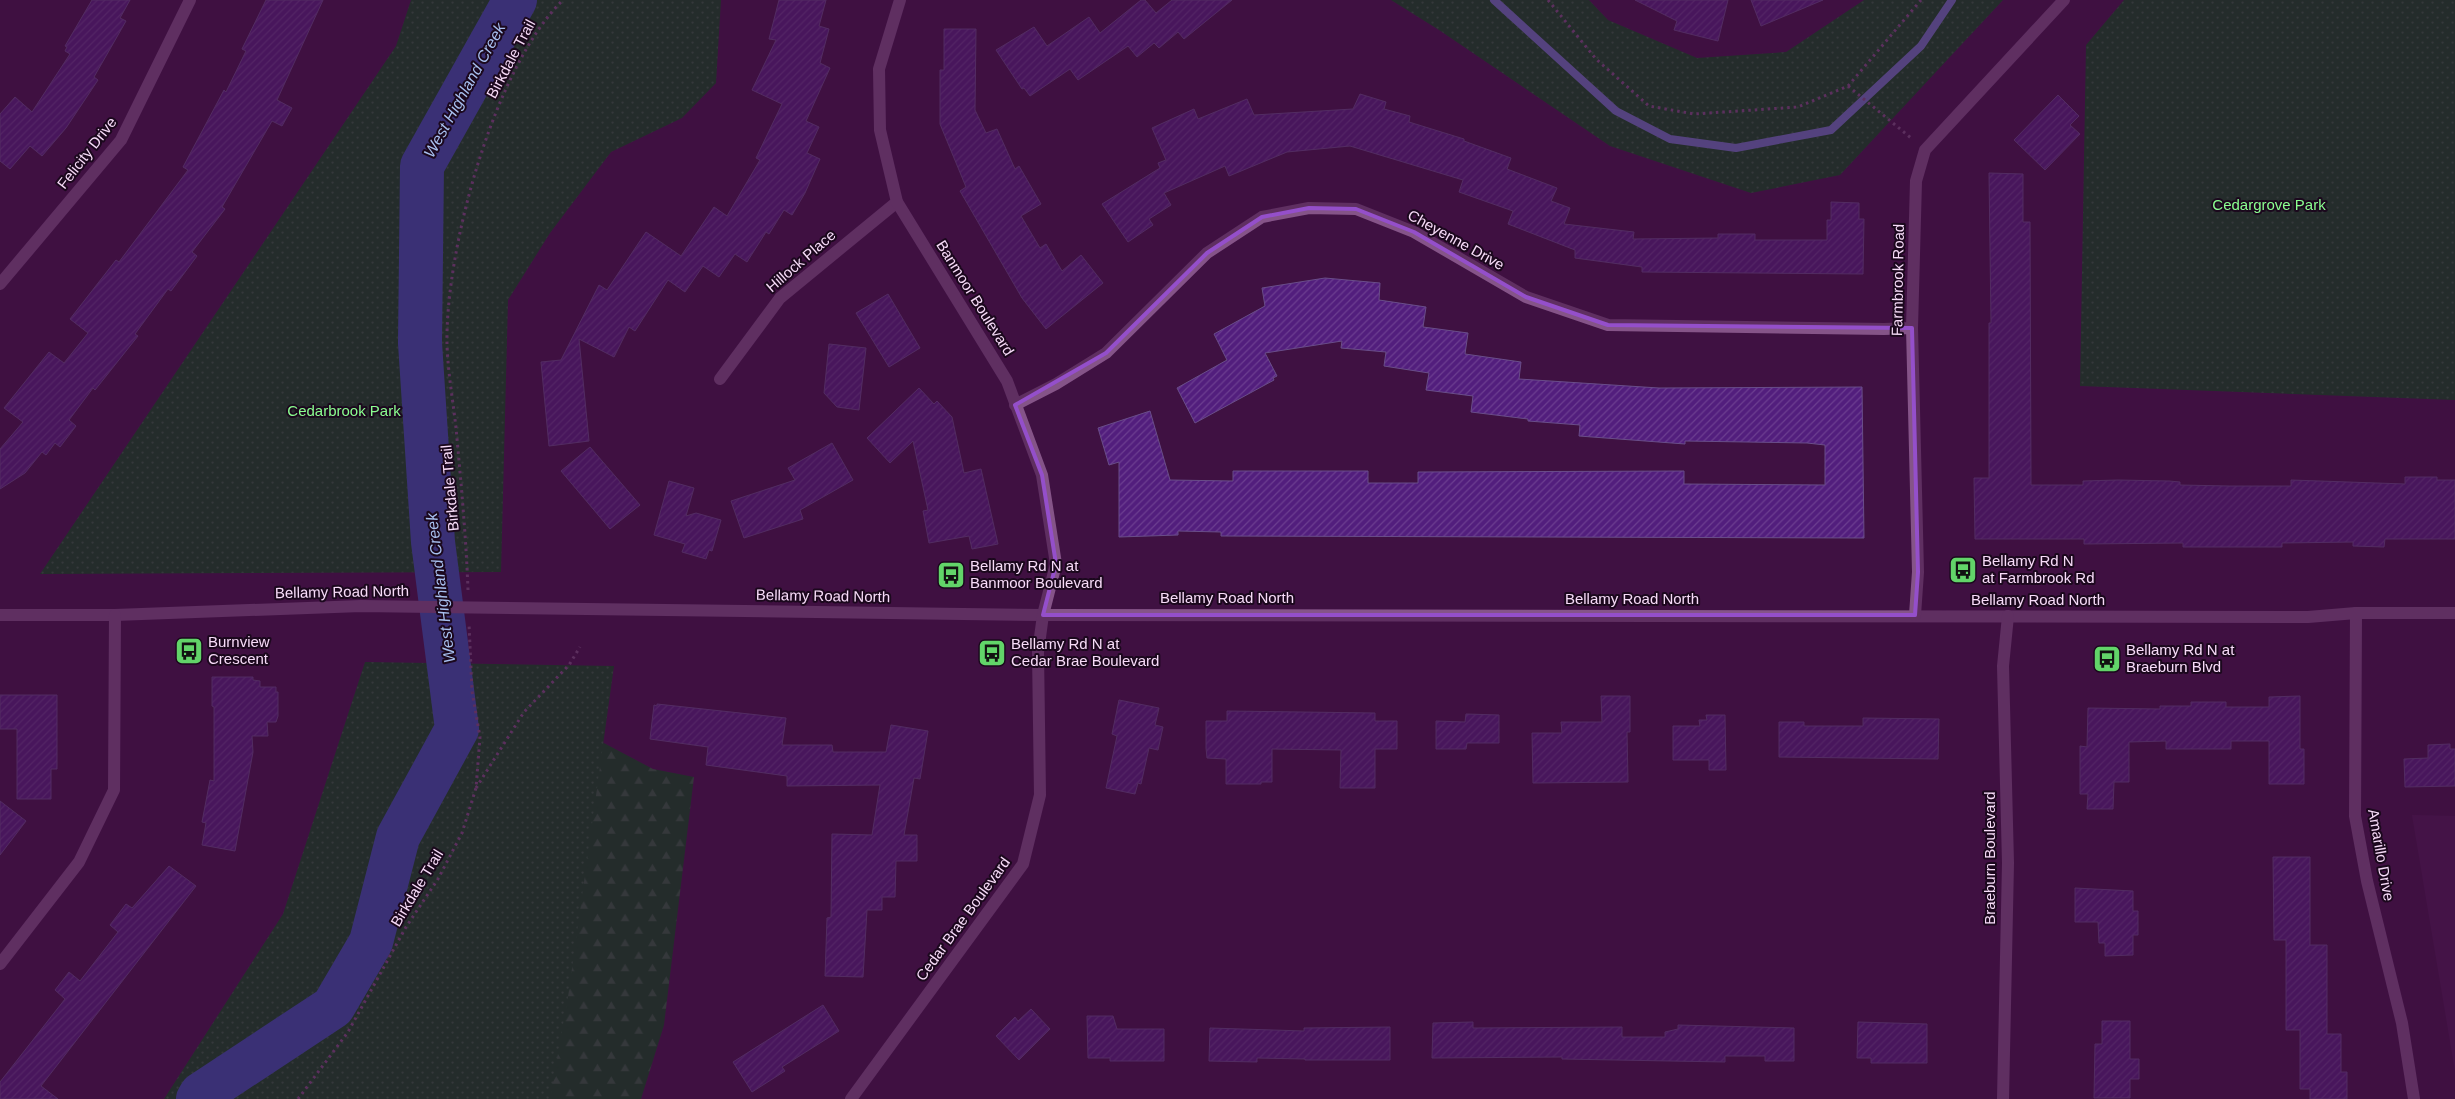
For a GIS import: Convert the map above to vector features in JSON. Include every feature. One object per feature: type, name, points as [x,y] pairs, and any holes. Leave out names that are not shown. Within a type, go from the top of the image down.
[{"type":"street","name":"Felicity Drive","points":[[0,284],[122,140],[190,0]]},
{"type":"street","name":"Banmoor Boulevard","points":[[900,0],[879,69],[880,130],[897,202],[1007,381],[1042,475],[1056,564],[1043,615]]},
{"type":"street","name":"Farmbrook Road","points":[[1916,615],[1918,572],[1912,328],[1916,181],[1926,150],[2064,0]]},
{"type":"street","name":"Hillock Place","points":[[720,379],[780,298],[897,202]]},
{"type":"street","name":"Cheyenne Drive","points":[[1015,404],[1056,384],[1106,353],[1207,253],[1262,217],[1310,208],[1356,209],[1414,232],[1526,298],[1608,325],[1884,330],[1912,328]]},
{"type":"street","name":"Bellamy Road North","points":[[0,615],[114,615],[361,606],[509,610],[1043,615],[2308,617],[2356,612],[2455,613]]},
{"type":"street","name":"Amarillo Drive","points":[[2356,612],[2355,816],[2367,882],[2402,1023],[2414,1099]]},
{"type":"street","points":[[0,964],[79,862],[114,790],[114,615]]},
{"type":"street","name":"Cedar Brae Boulevard","points":[[851,1099],[1024,864],[1040,795],[1038,652],[1043,615]]},
{"type":"street","name":"Braeburn Boulevard","points":[[2003,1099],[2008,863],[2003,666],[2008,616]]},
{"type":"path","name":"Birkdale Trail","points":[[468,596],[466,528],[447,347],[452,276],[472,185],[498,106],[515,70],[540,26],[563,0]]},
{"type":"path","points":[[1548,0],[1596,59],[1649,106],[1694,114],[1798,107],[1848,86],[1920,0]]},
{"type":"path","points":[[1848,86],[1882,117],[1926,150]]},
{"type":"path","name":"Birkdale Trail","points":[[298,1099],[348,1032],[406,927],[438,879],[462,833],[476,788],[480,737],[472,691],[468,615]]},
{"type":"path","points":[[476,788],[524,712],[569,665],[580,647]]},
{"type":"highlighted area","points":[[1309,208],[1356,209],[1414,232],[1526,297],[1608,325],[1912,328],[1918,572],[1915,615],[1043,615],[1056,564],[1042,475],[1015,405],[1106,353],[1207,253],[1262,217]]},
{"type":"shaded area","points":[[2412,815],[2455,816],[2455,1071]]},
{"type":"green space","name":"Cedarbrook Park","points":[[411,0],[721,0],[716,83],[682,118],[611,152],[550,233],[508,300],[501,572],[40,574],[396,46]]},
{"type":"green space","points":[[1391,0],[1589,0],[1608,20],[1697,58],[1786,52],[1864,0],[2003,0],[1840,175],[1751,193],[1610,146],[1439,30]]},
{"type":"green space","name":"Cedargrove Park","points":[[2124,0],[2455,0],[2455,400],[2080,386],[2086,45]]},
{"type":"green space","points":[[365,662],[614,666],[568,997],[550,1099],[164,1099],[283,914]]},
{"type":"green space","points":[[549,714],[653,769],[694,777],[664,1025],[641,1099],[487,1099]]},
{"type":"building","points":[[92,0],[130,0],[120,18],[126,21],[94,77],[98,80],[66,128],[42,156],[30,146],[10,169],[0,161],[0,114],[15,97],[32,112],[70,54],[65,51],[67,47],[65,46]]},
{"type":"building","points":[[266,0],[323,0],[277,100],[292,108],[282,126],[272,121],[222,207],[225,209],[192,252],[197,256],[171,291],[168,289],[135,334],[138,336],[95,390],[93,388],[69,420],[76,426],[60,447],[55,443],[46,455],[42,452],[25,473],[0,489],[0,449],[23,422],[4,408],[49,352],[64,363],[88,333],[70,319],[116,260],[119,262],[188,170],[183,167],[224,90],[226,92],[246,51],[242,49]]},
{"type":"building","points":[[779,0],[826,0],[819,26],[829,29],[820,63],[830,68],[806,121],[819,127],[807,153],[820,159],[805,193],[792,215],[784,210],[769,234],[766,232],[747,262],[735,254],[719,277],[703,266],[685,292],[668,280],[635,331],[629,327],[614,357],[579,339],[589,441],[549,446],[541,362],[561,360],[599,285],[607,290],[646,232],[681,256],[714,207],[727,216],[760,160],[756,158],[782,104],[752,90],[776,40],[769,39]]},
{"type":"building","points":[[1141,0],[1145,0],[1156,13],[1172,0],[1232,0],[1184,39],[1178,32],[1159,48],[1154,43],[1137,57],[1128,46],[1078,80],[1070,69],[1030,96],[1024,88],[1022,89],[996,50],[1034,27],[1047,46],[1089,17],[1100,33]]},
{"type":"building","points":[[1635,0],[1728,0],[1718,41],[1674,30],[1677,21]]},
{"type":"building","points":[[1751,0],[1823,0],[1761,26]]},
{"type":"building","points":[[944,29],[976,29],[975,110],[986,133],[997,129],[1015,169],[1019,166],[1041,204],[1021,216],[1040,248],[1046,244],[1062,271],[1081,255],[1103,283],[1046,329],[1022,298],[960,191],[966,187],[940,124],[940,70],[944,70]]},
{"type":"building","points":[[1360,94],[1386,102],[1384,109],[1410,116],[1409,122],[1464,139],[1464,141],[1511,158],[1507,169],[1557,188],[1551,201],[1570,208],[1564,224],[1634,232],[1633,239],[1718,238],[1718,234],[1755,234],[1755,240],[1827,240],[1827,220],[1831,220],[1831,202],[1859,203],[1859,219],[1864,219],[1863,274],[1642,272],[1642,267],[1575,258],[1575,250],[1508,224],[1513,211],[1459,192],[1463,180],[1350,146],[1287,152],[1229,176],[1225,166],[1164,193],[1171,205],[1149,219],[1153,225],[1128,242],[1102,204],[1160,168],[1158,163],[1166,160],[1152,128],[1194,109],[1198,119],[1247,99],[1254,115],[1353,109]]},
{"type":"building","points":[[2058,95],[2079,116],[2070,125],[2080,134],[2045,170],[2014,140]]},
{"type":"building","points":[[1989,173],[2023,174],[2023,222],[2030,222],[2031,485],[2083,485],[2083,481],[2118,480],[2169,481],[2180,482],[2180,485],[2229,486],[2291,486],[2291,480],[2405,484],[2405,477],[2437,477],[2437,480],[2455,480],[2455,539],[2385,539],[2384,547],[2353,546],[2353,542],[2282,543],[2282,547],[2183,547],[2183,543],[2084,544],[2084,539],[1975,539],[1974,478],[1989,478],[1989,323],[1991,323]]},
{"type":"building","points":[[1325,278],[1380,283],[1379,300],[1426,307],[1423,327],[1468,333],[1465,354],[1521,362],[1519,379],[1659,388],[1862,387],[1864,538],[1221,536],[1221,532],[1178,531],[1178,535],[1119,537],[1119,462],[1109,465],[1098,428],[1150,411],[1170,480],[1233,481],[1233,471],[1368,471],[1368,483],[1418,483],[1418,472],[1684,471],[1684,484],[1825,485],[1825,445],[1685,441],[1685,444],[1579,436],[1580,425],[1528,421],[1528,419],[1471,412],[1473,396],[1426,390],[1429,373],[1384,366],[1386,352],[1341,348],[1342,341],[1265,353],[1277,376],[1273,378],[1274,380],[1195,423],[1177,388],[1227,360],[1214,334],[1265,306],[1262,288]]},
{"type":"building","points":[[888,294],[920,348],[889,367],[856,313]]},
{"type":"building","points":[[829,344],[866,348],[859,410],[837,407],[824,393]]},
{"type":"building","points":[[919,388],[934,404],[937,401],[952,417],[964,473],[981,469],[998,544],[972,549],[969,536],[929,543],[923,511],[928,510],[913,441],[890,463],[867,438]]},
{"type":"building","points":[[832,443],[853,480],[800,510],[803,519],[744,538],[731,501],[795,480],[788,468]]},
{"type":"building","points":[[590,447],[640,505],[610,529],[561,471]]},
{"type":"building","points":[[669,481],[694,488],[686,516],[696,513],[721,520],[712,551],[709,550],[706,559],[682,552],[685,544],[654,535]]},
{"type":"building","points":[[212,677],[253,677],[253,680],[260,681],[260,687],[276,687],[276,692],[278,692],[278,716],[276,722],[267,722],[268,736],[252,736],[253,752],[235,851],[202,845],[206,823],[202,822],[210,780],[214,781]]},
{"type":"building","points":[[0,695],[57,695],[57,769],[51,769],[51,799],[17,799],[17,729],[0,729]]},
{"type":"building","points":[[1601,696],[1630,696],[1630,732],[1627,732],[1628,782],[1533,783],[1532,733],[1562,733],[1561,722],[1602,722]]},
{"type":"building","points":[[2300,696],[2300,749],[2304,749],[2304,784],[2269,784],[2269,741],[2231,741],[2231,749],[2166,749],[2166,741],[2129,742],[2129,782],[2114,782],[2113,809],[2087,809],[2088,794],[2080,794],[2080,746],[2087,747],[2088,708],[2160,709],[2160,706],[2191,706],[2191,702],[2226,702],[2226,707],[2269,707],[2269,697]]},
{"type":"building","points":[[1119,700],[1159,708],[1155,725],[1163,727],[1158,750],[1149,748],[1141,784],[1138,783],[1135,794],[1106,788],[1117,736],[1112,734]]},
{"type":"building","points":[[657,704],[786,718],[782,745],[832,745],[833,752],[886,752],[891,725],[928,731],[920,779],[914,778],[904,835],[917,835],[917,861],[896,861],[895,897],[882,897],[882,910],[867,910],[863,977],[825,976],[827,918],[831,917],[832,834],[872,835],[880,785],[787,786],[787,776],[706,765],[708,747],[650,739],[654,705],[657,706]]},
{"type":"building","points":[[1227,711],[1375,713],[1375,721],[1397,721],[1397,749],[1375,749],[1375,788],[1340,788],[1341,750],[1272,749],[1272,782],[1261,782],[1261,784],[1226,784],[1226,759],[1207,758],[1206,721],[1227,721]]},
{"type":"building","points":[[1466,714],[1499,715],[1499,743],[1467,743],[1466,749],[1436,749],[1436,721],[1465,722]]},
{"type":"building","points":[[1706,715],[1725,715],[1726,770],[1709,770],[1709,760],[1673,760],[1673,726],[1700,726],[1699,720],[1707,720]]},
{"type":"building","points":[[1863,718],[1939,719],[1938,759],[1779,757],[1779,722],[1804,722],[1804,726],[1863,726]]},
{"type":"building","points":[[2450,744],[2450,749],[2455,749],[2455,786],[2405,787],[2404,759],[2428,758],[2428,745]]},
{"type":"building","points":[[0,801],[26,821],[0,855]]},
{"type":"building","points":[[2273,857],[2310,857],[2310,945],[2327,945],[2327,1034],[2341,1034],[2341,1072],[2347,1072],[2347,1099],[2310,1099],[2310,1089],[2300,1089],[2300,1030],[2286,1030],[2286,940],[2274,940]]},
{"type":"building","points":[[169,866],[196,886],[41,1086],[58,1099],[0,1099],[0,1082],[65,999],[55,990],[69,972],[80,981],[118,932],[110,925],[126,904],[132,908]]},
{"type":"building","points":[[2075,888],[2133,891],[2133,911],[2138,911],[2138,935],[2133,935],[2133,955],[2105,956],[2105,943],[2099,943],[2098,922],[2075,922]]},
{"type":"building","points":[[823,1005],[839,1031],[782,1067],[785,1071],[752,1092],[733,1062]]},
{"type":"building","points":[[1031,1009],[1050,1029],[1019,1060],[996,1036],[1015,1017],[1018,1021]]},
{"type":"building","points":[[1087,1016],[1113,1016],[1117,1029],[1164,1029],[1164,1061],[1110,1061],[1110,1058],[1088,1058]]},
{"type":"building","points":[[2102,1021],[2130,1021],[2130,1059],[2139,1059],[2139,1079],[2130,1079],[2130,1098],[2094,1098],[2095,1044],[2102,1044]]},
{"type":"building","points":[[1473,1022],[1473,1028],[1622,1027],[1622,1037],[1665,1037],[1665,1032],[1678,1029],[1678,1025],[1794,1028],[1794,1061],[1765,1061],[1765,1056],[1725,1056],[1725,1062],[1562,1059],[1562,1057],[1432,1058],[1433,1023]]},
{"type":"building","points":[[1858,1022],[1927,1024],[1927,1063],[1871,1063],[1871,1058],[1857,1058]]},
{"type":"building","points":[[1390,1027],[1390,1060],[1257,1058],[1257,1062],[1209,1061],[1210,1028],[1304,1031],[1304,1028]]},
{"type":"waterway","name":"West Highland Creek","points":[[198,1099],[201,1094],[333,1007],[371,942],[398,837],[457,729],[433,542],[420,343],[422,166],[515,0]]},
{"type":"waterway","points":[[1494,0],[1616,111],[1670,139],[1736,148],[1831,130],[1921,46],[1952,0]]},
{"type":"place","name":"Bellamy Rd N at Farmbrook Rd","points":[[1963,570]]},
{"type":"place","name":"Bellamy Rd N at Banmoor Boulevard","points":[[951,575]]},
{"type":"place","name":"Burnview Crescent","points":[[189,651]]},
{"type":"place","name":"Bellamy Rd N at Cedar Brae Boulevard","points":[[992,653]]},
{"type":"place","name":"Bellamy Rd N at Braeburn Blvd","points":[[2107,659]]}]
